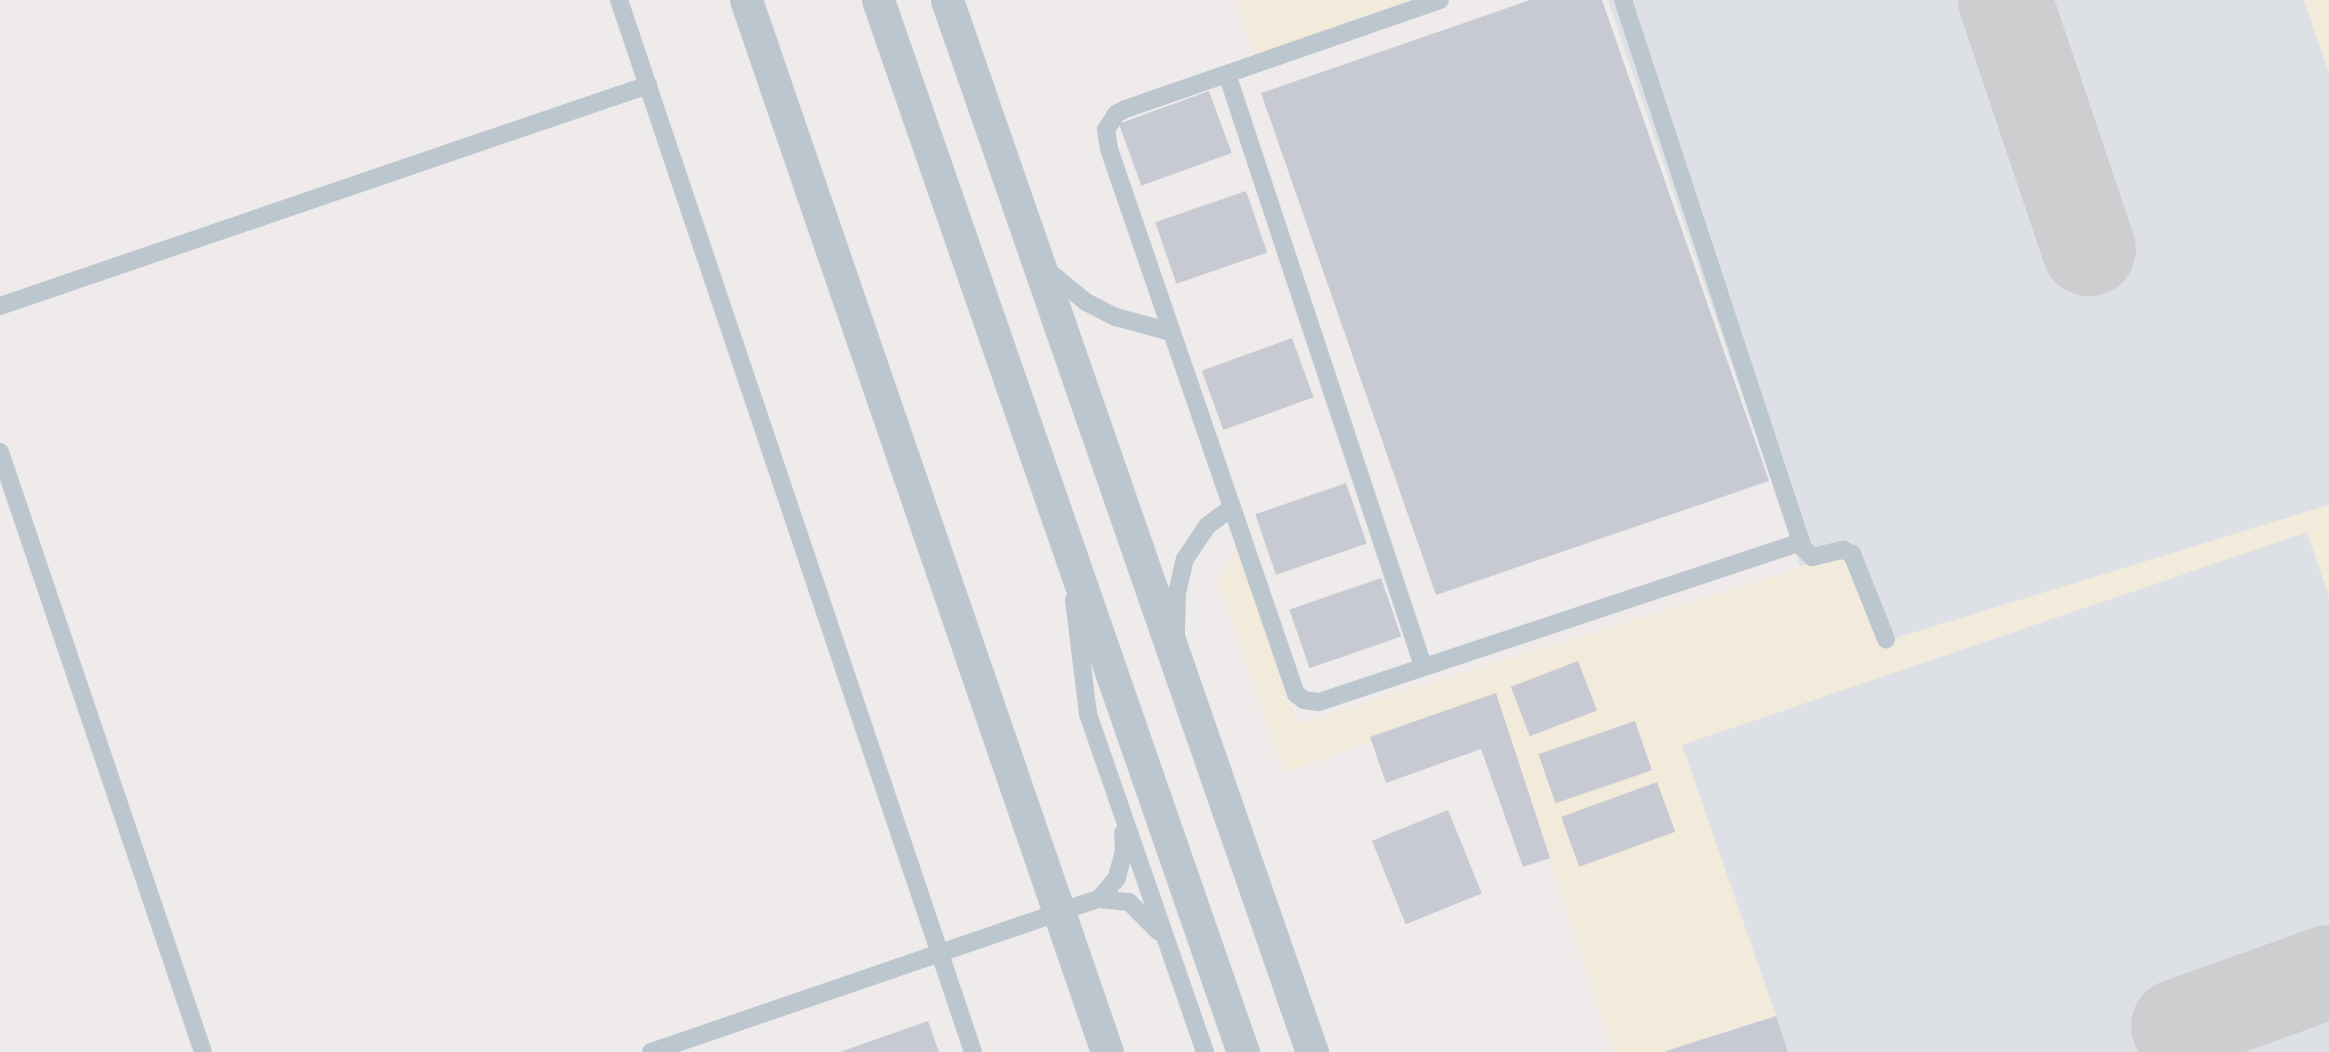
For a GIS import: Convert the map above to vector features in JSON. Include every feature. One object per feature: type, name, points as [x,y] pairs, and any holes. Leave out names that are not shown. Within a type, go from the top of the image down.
[{"type":"street","points":[[746,0],[1107,1052]]},
{"type":"street","points":[[878,0],[1243,1052]]},
{"type":"street","points":[[947,0],[1312,1052]]},
{"type":"lane","points":[[619,0],[973,1052]]},
{"type":"lane","points":[[1440,0],[1125,109],[1110,121],[1106,130],[1171,332],[1293,685],[1304,700],[1320,702],[1801,542]]},
{"type":"lane","points":[[1623,0],[1801,542],[1812,556],[1843,550],[1852,554],[1886,639]]},
{"type":"lane","points":[[1227,74],[1423,666]]},
{"type":"lane","points":[[0,306],[648,85]]},
{"type":"lane","points":[[1035,258],[1086,302],[1116,317],[1171,332]]},
{"type":"lane","points":[[0,452],[203,1052]]},
{"type":"lane","points":[[1176,660],[1177,593],[1185,559],[1207,526],[1232,507]]},
{"type":"lane","points":[[1067,546],[1088,714],[1205,1052]]},
{"type":"lane","points":[[1099,899],[1117,878],[1124,851],[1120,809]]},
{"type":"lane","points":[[650,1052],[1099,899],[1129,902],[1149,918],[1170,947]]},
{"type":"shaded area","points":[[1608,0],[2304,0],[2329,73],[2329,505],[1886,641],[1846,554],[1800,566]]},
{"type":"shaded area","points":[[2307,532],[2329,596],[2329,1052],[1788,1052],[1682,745]]},
{"type":"sand","points":[[1236,0],[1440,0],[1257,64]]},
{"type":"sand","points":[[2304,0],[2329,0],[2329,73]]},
{"type":"sand","points":[[2329,505],[2329,596],[2307,532],[1682,745],[1776,1016],[1662,1052],[1613,1052],[1496,694],[1285,773],[1217,579],[1237,549],[1298,724],[1846,554],[1887,641]]},
{"type":"building","points":[[1530,0],[1602,0],[1769,481],[1436,595],[1261,93]]},
{"type":"building","points":[[1209,91],[1232,153],[1141,186],[1119,124]]},
{"type":"building","points":[[1246,191],[1267,252],[1176,284],[1155,222]]},
{"type":"building","points":[[1292,338],[1314,397],[1223,430],[1202,371]]},
{"type":"building","points":[[1346,483],[1367,544],[1276,575],[1255,514]]},
{"type":"building","points":[[1381,578],[1401,637],[1309,668],[1289,610]]},
{"type":"building","points":[[1578,661],[1597,710],[1530,736],[1511,687]]},
{"type":"building","points":[[1496,693],[1550,858],[1523,867],[1481,749],[1386,783],[1370,737]]},
{"type":"building","points":[[1635,721],[1652,770],[1555,803],[1539,754]]},
{"type":"building","points":[[1657,782],[1675,832],[1579,867],[1561,817]]},
{"type":"building","points":[[1448,810],[1482,893],[1406,924],[1372,841]]},
{"type":"building","points":[[1776,1016],[1788,1052],[1666,1052],[1666,1051]]},
{"type":"building","points":[[928,1021],[939,1052],[840,1052]]},
{"type":"taxiway","points":[[2005,0],[2089,249]]},
{"type":"taxiway","points":[[2178,1026],[2329,972]]}]
